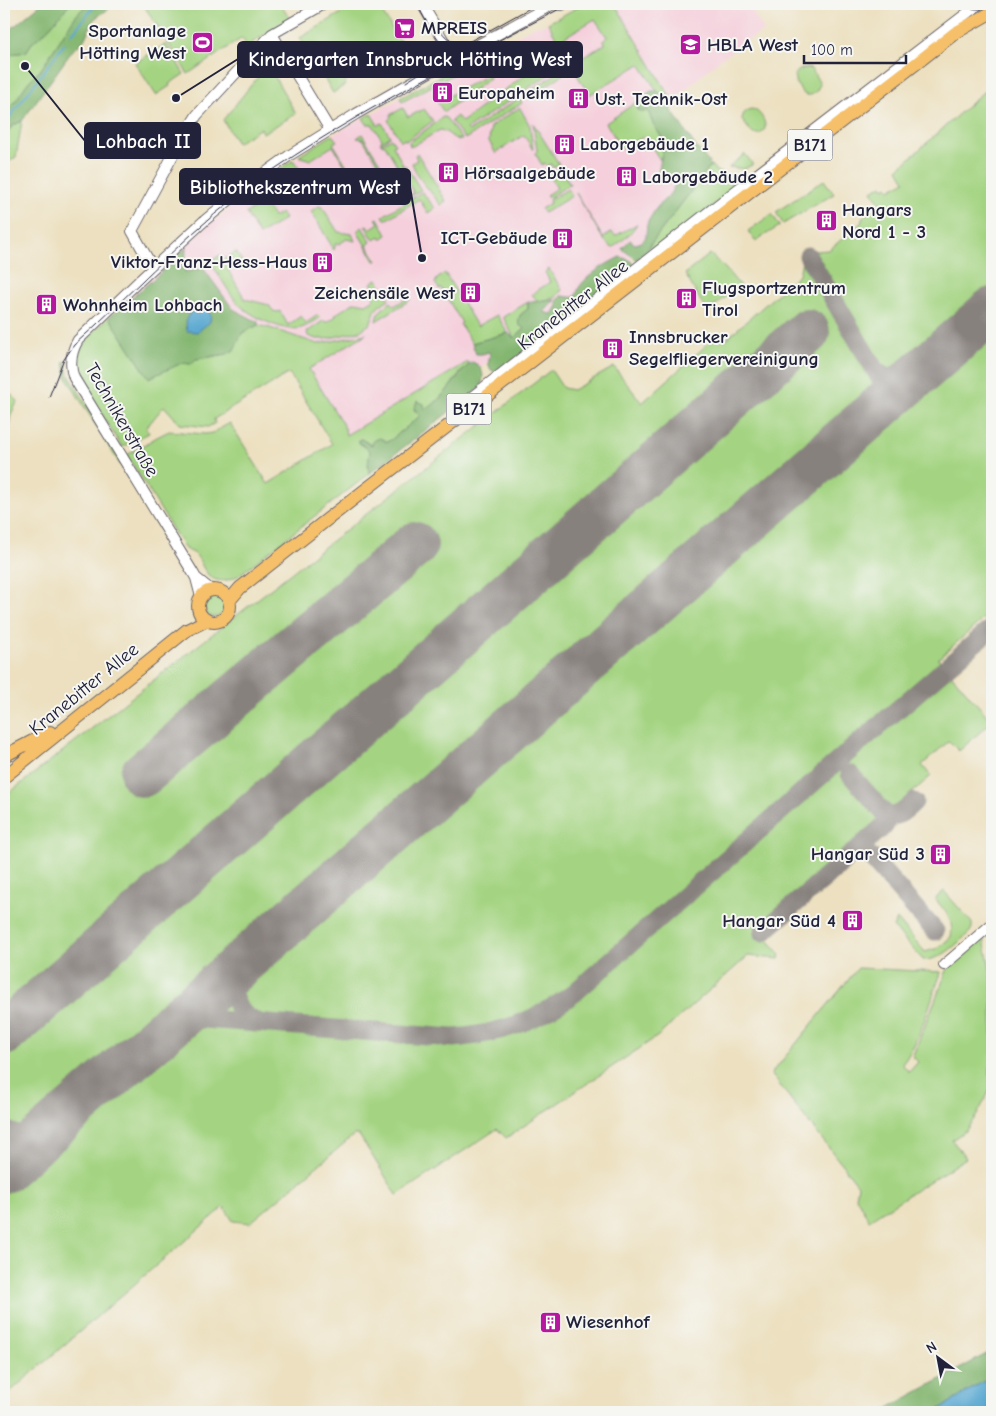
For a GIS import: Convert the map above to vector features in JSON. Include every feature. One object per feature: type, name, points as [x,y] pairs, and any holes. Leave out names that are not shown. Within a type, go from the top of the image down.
[{"type":"main road","name":"Kranebitter Allee","points":[[216,596],[240,588],[930,53],[990,17]]},
{"type":"main road","points":[[203,615],[198,606],[216,596]]},
{"type":"main road","name":"B171","points":[[203,615],[217,621],[225,617],[229,611],[216,596]]},
{"type":"main road","name":"Kranebitter Allee","points":[[4,777],[187,630],[203,615]]},
{"type":"main road","points":[[4,756],[47,733],[67,726]]},
{"type":"street","points":[[153,268],[132,231],[196,115],[272,34],[324,4]]},
{"type":"street","points":[[422,4],[454,58]]},
{"type":"street","name":"Technikerstraße","points":[[216,596],[196,578],[76,382],[71,367],[72,351],[80,337],[204,221],[231,198],[294,152],[454,58],[553,4],[564,4]]},
{"type":"street","points":[[974,5],[990,17]]},
{"type":"street","name":"Kranebitter Allee","points":[[455,410],[974,5]]},
{"type":"street","points":[[272,34],[330,130]]},
{"type":"street","points":[[944,965],[992,924]]},
{"type":"shaded area","points":[[584,4],[747,4],[764,30],[719,60],[668,105],[704,157],[631,259],[481,367],[341,448],[298,367],[224,355],[196,359],[109,317],[206,227],[293,160],[363,118],[535,26],[547,24]]},
{"type":"green space","points":[[41,4],[70,4],[47,30],[32,43],[26,52],[11,54],[7,64],[4,83],[4,35]]},
{"type":"green space","points":[[70,4],[87,4],[75,17],[40,71],[4,115],[6,61],[11,54],[26,52],[32,43],[47,30]]},
{"type":"green space","points":[[87,4],[114,4],[94,19],[84,40],[72,51],[22,121],[13,125],[4,136],[4,115],[40,71],[75,17]]},
{"type":"green space","name":"Sportanlage Hötting West","points":[[143,4],[280,4],[290,19],[247,46],[242,38],[188,74]]},
{"type":"green space","points":[[356,4],[377,4],[402,44],[374,60],[371,55],[358,62],[362,68],[356,72],[357,75],[344,82],[345,85],[333,93],[300,38]]},
{"type":"green space","points":[[584,4],[610,4],[618,9],[671,98],[669,99],[657,91],[640,64],[589,95],[564,51],[568,48],[577,61],[605,44],[604,40],[607,37],[595,19],[558,41],[548,23]]},
{"type":"green space","points":[[506,41],[508,45],[402,102],[400,98]]},
{"type":"green space","points":[[166,44],[184,74],[156,95],[135,63]]},
{"type":"green space","points":[[554,53],[560,62],[549,69],[551,73],[467,129],[469,131],[565,68],[565,73],[529,97],[527,96],[520,100],[522,103],[465,139],[451,121],[457,116],[462,122]]},
{"type":"green space","points":[[806,68],[811,69],[820,83],[811,95],[805,95],[802,92],[795,79],[798,71]]},
{"type":"green space","points":[[261,73],[273,74],[296,114],[263,133],[261,128],[237,143],[223,120]]},
{"type":"green space","points":[[488,75],[490,78],[444,112],[437,102]]},
{"type":"green space","points":[[992,84],[992,611],[938,659],[989,718],[990,722],[988,725],[959,751],[949,741],[922,765],[931,776],[757,927],[780,954],[779,959],[748,956],[658,1036],[506,1138],[497,1129],[397,1195],[359,1135],[354,1135],[250,1223],[233,1221],[224,1207],[4,1397],[4,797],[551,370],[563,388],[573,390],[614,367],[642,403],[720,333],[725,340],[799,275],[802,261],[808,256],[815,251],[829,250],[861,223],[863,217],[881,205],[872,191],[882,185],[884,188],[887,186],[890,190],[905,181],[898,169]]},
{"type":"green space","points":[[651,91],[657,91],[672,102],[668,105],[669,107],[696,147],[711,165],[647,249],[636,259],[622,248],[630,240],[635,244],[644,240],[649,220],[655,210],[671,193],[677,178],[674,174],[665,179],[658,175],[664,148],[662,138],[653,124],[648,111],[638,110],[638,101]]},
{"type":"green space","points":[[638,101],[638,110],[648,110],[653,124],[662,138],[664,148],[660,160],[645,136],[622,149],[606,123]]},
{"type":"green space","points":[[403,108],[408,117],[424,109],[433,121],[406,141],[405,139],[401,141],[388,120],[391,117],[390,115]]},
{"type":"green space","points":[[520,108],[530,126],[533,150],[524,135],[496,154],[489,141],[491,126]]},
{"type":"green space","points":[[752,109],[760,114],[765,123],[765,129],[760,134],[752,133],[742,120],[745,113]]},
{"type":"green space","points":[[371,114],[378,125],[382,123],[390,136],[380,143],[382,139],[372,124],[367,124],[363,118]]},
{"type":"green space","points":[[443,117],[446,118],[462,140],[456,139],[440,130],[410,146],[409,142]]},
{"type":"green space","points":[[22,121],[16,157],[4,165],[4,144],[7,134],[10,129]]},
{"type":"green space","points":[[533,123],[559,164],[553,168],[551,164],[547,166],[545,163],[542,165],[535,153],[537,151]]},
{"type":"green space","points":[[362,134],[398,192],[404,192],[404,194],[399,197],[363,139],[357,138]]},
{"type":"green space","points":[[332,135],[337,141],[333,143],[365,196],[370,195],[361,200],[364,197],[333,146],[310,160],[299,156]]},
{"type":"green space","points":[[391,138],[403,165],[396,169],[397,165],[385,145],[381,144]]},
{"type":"green space","points":[[417,153],[446,201],[441,205],[417,175],[412,163],[417,160],[415,155]]},
{"type":"green space","points":[[745,154],[752,165],[744,169],[729,167]]},
{"type":"green space","points":[[293,160],[299,168],[291,173],[289,170],[276,177],[273,174]]},
{"type":"green space","points":[[711,165],[716,171],[730,177],[737,187],[641,261],[636,259],[647,249]]},
{"type":"green space","points":[[406,166],[421,190],[408,197],[413,191],[400,171],[397,170]]},
{"type":"green space","points":[[560,168],[570,184],[548,198],[546,195],[557,188],[548,175]]},
{"type":"green space","points":[[269,177],[274,184],[243,207],[238,201]]},
{"type":"green space","points":[[824,180],[834,194],[783,224],[776,212]]},
{"type":"green space","points":[[568,189],[572,196],[544,213],[541,209],[550,203],[549,200]]},
{"type":"green space","points":[[422,192],[435,208],[428,213],[419,199],[385,219],[383,216]]},
{"type":"green space","points":[[576,193],[603,238],[612,232],[615,236],[637,224],[626,238],[612,248],[603,239]]},
{"type":"green space","points":[[261,196],[274,217],[281,213],[285,219],[259,235],[246,213],[260,204]]},
{"type":"green space","points":[[319,206],[323,208],[338,232],[352,234],[355,241],[347,239],[339,244],[336,243],[334,250],[311,211]]},
{"type":"green space","points":[[772,214],[780,226],[755,241],[748,231]]},
{"type":"green space","points":[[378,218],[387,235],[381,239],[380,236],[374,240],[365,226],[367,225],[370,229],[379,223],[376,219]]},
{"type":"green space","points":[[362,227],[371,242],[367,245],[377,261],[375,261],[358,233],[358,230]]},
{"type":"green space","points":[[186,247],[185,272],[203,268],[233,309],[258,322],[258,325],[242,333],[234,350],[227,354],[196,359],[191,364],[182,363],[149,378],[109,317],[157,276]]},
{"type":"green space","points":[[236,252],[242,261],[228,270],[245,299],[269,305],[273,311],[280,311],[288,325],[301,316],[306,323],[318,315],[320,318],[302,328],[288,329],[272,324],[247,311],[229,292],[210,262],[220,255],[223,260]]},
{"type":"green space","points":[[710,254],[740,286],[707,312],[685,274]]},
{"type":"green space","points":[[620,257],[630,260],[634,266],[497,373],[490,368],[489,352],[476,354],[472,343],[508,333],[514,338],[525,329],[519,325],[519,317],[528,309],[528,302],[555,300],[544,312],[551,314],[556,310],[557,300],[561,296],[575,297],[580,286],[588,277]]},
{"type":"green space","points":[[549,269],[562,290],[555,298],[537,301],[532,294],[550,282],[545,272]]},
{"type":"green space","points":[[445,273],[477,326],[497,315],[508,333],[472,343],[441,288],[439,289],[435,283]]},
{"type":"green space","points":[[377,279],[389,299],[375,311],[370,324],[360,331],[326,339],[316,339],[308,336],[307,332],[323,321],[327,322],[335,317],[336,314],[355,302],[366,304],[373,300],[376,290],[371,283]]},
{"type":"green space","points":[[409,297],[410,300],[376,321],[379,312],[388,304],[391,302],[394,306]]},
{"type":"green space","points":[[528,302],[528,309],[520,315],[526,328],[514,338],[503,317]]},
{"type":"green space","points":[[109,317],[145,372],[182,363],[191,364],[196,359],[224,355],[242,333],[258,325],[318,344],[366,334],[309,369],[345,428],[346,435],[468,362],[469,365],[432,406],[425,409],[414,407],[419,417],[391,440],[387,442],[383,439],[371,445],[361,439],[359,440],[359,443],[370,451],[369,474],[239,575],[221,581],[209,576],[195,554],[185,549],[127,455],[169,431],[205,434],[212,433],[230,423],[268,484],[332,444],[289,373],[214,419],[215,423],[208,427],[180,424],[164,406],[146,428],[149,433],[122,447],[81,381],[76,361],[82,345]]},
{"type":"green space","points":[[64,361],[66,362],[67,372],[178,556],[66,376]]},
{"type":"green space","points":[[472,362],[481,369],[483,380],[480,388],[369,474],[370,451],[359,440],[361,439],[371,445],[373,441],[380,438],[387,442],[391,440],[419,417],[415,409],[417,401],[424,404],[425,409],[432,406]]},
{"type":"green space","points":[[4,388],[18,401],[11,414],[4,456]]},
{"type":"green space","points":[[214,595],[222,598],[225,606],[222,614],[214,617],[206,614],[203,606],[206,598]]},
{"type":"green space","points":[[944,891],[972,923],[972,928],[970,932],[943,954],[923,960],[893,927],[897,919],[925,952],[938,948],[951,937],[952,931],[946,912],[935,899]]},
{"type":"green space","points":[[983,934],[992,978],[992,1065],[990,1067],[990,1090],[977,1115],[966,1130],[952,1140],[966,1158],[869,1220],[856,1197],[858,1185],[771,1074],[858,968],[941,972],[914,1045],[902,1064],[909,1072],[918,1062],[913,1055],[950,963]]},
{"type":"green space","points":[[992,1351],[992,1376],[935,1412],[881,1412]]},
{"type":"water","points":[[202,307],[207,309],[211,315],[210,322],[197,332],[187,331],[186,322],[188,315]]},
{"type":"water","points":[[992,1376],[992,1412],[935,1412]]},
{"type":"waterway","points":[[71,35],[96,4]]},
{"type":"waterway","points":[[4,125],[65,43]]},
{"type":"taxiway","points":[[808,256],[881,380],[881,399],[872,415]]},
{"type":"taxiway","points":[[877,372],[891,378],[902,379],[908,378],[925,368]]},
{"type":"taxiway","points":[[165,1030],[179,1021],[190,1018],[454,1038],[487,1033],[531,1019],[573,994],[992,628]]},
{"type":"taxiway","points":[[850,774],[886,815],[894,816],[914,802]]},
{"type":"taxiway","points":[[763,932],[885,825],[886,815]]},
{"type":"taxiway","points":[[866,852],[935,931]]},
{"type":"taxiway","points":[[246,959],[236,972],[233,980],[233,996],[240,1010],[252,1020],[260,1023]]},
{"type":"taxiway","points":[[4,1130],[38,1141]]},
{"type":"runway","points":[[4,1170],[992,310]]},
{"type":"runway","points":[[4,1033],[807,332]]},
{"type":"runway","points":[[143,774],[415,545]]},
{"type":"tram line","points":[[417,4],[438,40],[455,55]]},
{"type":"tram line","points":[[406,82],[472,40],[537,4]]},
{"type":"tram line","points":[[49,397],[63,361],[74,345],[173,251],[236,197],[315,142],[356,117],[569,4]]},
{"type":"tram line","points":[[961,4],[976,9],[992,5]]},
{"type":"tram line","points":[[436,24],[448,39],[457,43],[467,42]]},
{"type":"place","name":"MPREIS","points":[[405,28]]},
{"type":"place","name":"Sportanlage Hötting West","points":[[202,42]]},
{"type":"place","name":"HBLA West","points":[[691,45]]},
{"type":"place","name":"Lohbach II","points":[[25,66]]},
{"type":"place","name":"Europaheim","points":[[442,93]]},
{"type":"place","name":"Kindergarten Innsbruck Hötting West","points":[[176,98]]},
{"type":"place","name":"Ust. Technik-Ost","points":[[579,99]]},
{"type":"place","name":"Laborgebäude 1","points":[[564,144]]},
{"type":"place","name":"Hörsaalgebäude","points":[[448,173]]},
{"type":"place","name":"Laborgebäude 2","points":[[626,177]]},
{"type":"place","name":"Hangars Nord 1 - 3","points":[[826,221]]},
{"type":"place","name":"ICT-Gebäude","points":[[563,238]]},
{"type":"place","name":"Bibliothekszentrum West","points":[[422,258]]},
{"type":"place","name":"Viktor-Franz-Hess-Haus","points":[[323,262]]},
{"type":"place","name":"Zeichensäle West","points":[[471,293]]},
{"type":"place","name":"Flugsportzentrum Tirol","points":[[686,299]]},
{"type":"place","name":"Wohnheim Lohbach","points":[[47,305]]},
{"type":"place","name":"Innsbrucker Segelfliegervereinigung","points":[[613,348]]},
{"type":"place","name":"Hangar Süd 3","points":[[941,854]]},
{"type":"place","name":"Hangar Süd 4","points":[[852,921]]},
{"type":"place","name":"Wiesenhof","points":[[550,1322]]}]
